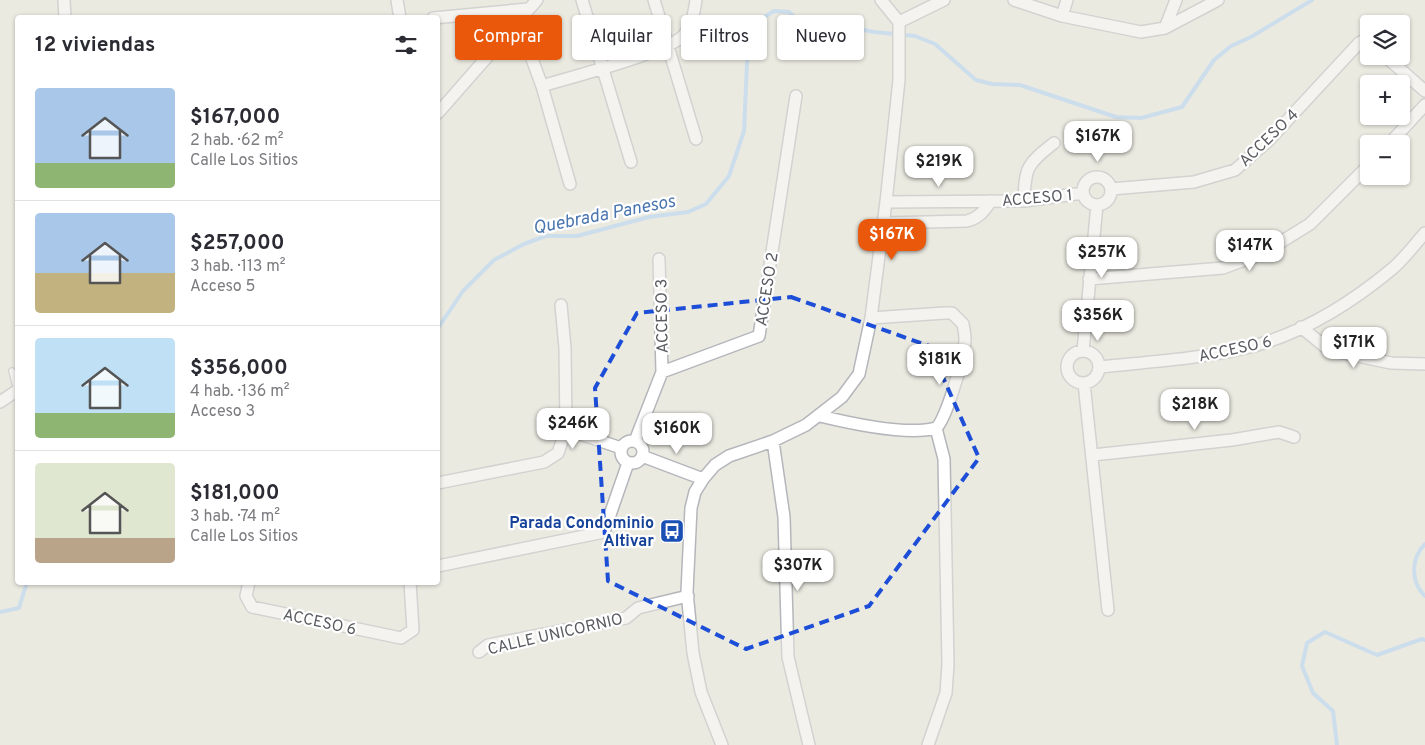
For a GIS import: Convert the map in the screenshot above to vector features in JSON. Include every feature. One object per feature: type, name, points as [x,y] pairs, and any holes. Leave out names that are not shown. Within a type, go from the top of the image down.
[{"type":"street","points":[[64,0],[65,15]]},
{"type":"street","points":[[397,0],[400,15]]},
{"type":"street","points":[[440,110],[453,93],[537,0]]},
{"type":"street","points":[[582,0],[604,67],[631,162]]},
{"type":"street","points":[[654,0],[659,15]]},
{"type":"street","points":[[671,44],[685,34],[691,24],[696,0]]},
{"type":"street","points":[[722,745],[701,692],[693,653],[688,596],[691,508],[695,492],[715,465],[729,456],[773,441],[820,416],[842,397],[859,374],[871,318],[884,223],[899,80],[899,22],[881,0]]},
{"type":"street","points":[[899,22],[944,0]]},
{"type":"street","points":[[1014,0],[1062,16],[1141,32],[1166,28],[1218,0]]},
{"type":"street","points":[[1062,16],[1067,0]]},
{"type":"street","points":[[1166,28],[1176,0]]},
{"type":"street","points":[[440,17],[528,9]]},
{"type":"street","name":"ACCESO 4","points":[[1111,188],[1194,182],[1235,170],[1269,140],[1360,42]]},
{"type":"street","points":[[671,55],[696,139]]},
{"type":"street","points":[[532,60],[542,86],[570,184]]},
{"type":"street","points":[[542,86],[624,60]]},
{"type":"street","points":[[1395,65],[1425,91]]},
{"type":"street","points":[[440,95],[453,93]]},
{"type":"street","name":"ACCESO 2","points":[[662,372],[759,336],[796,96]]},
{"type":"street","points":[[1397,135],[1425,105]]},
{"type":"street","points":[[1024,201],[1026,171],[1035,157],[1054,143]]},
{"type":"street","points":[[1088,278],[1223,268],[1262,253],[1310,224],[1360,174]]},
{"type":"street","points":[[1097,176],[1107,180],[1111,188],[1111,194],[1106,202],[1097,205],[1087,201],[1083,193],[1085,183],[1097,176]]},
{"type":"street","name":"ACCESO 1","points":[[886,202],[1024,201],[1083,193]]},
{"type":"street","name":"ACCESO 1","points":[[884,223],[967,221],[975,219],[991,201]]},
{"type":"street","points":[[1083,351],[1088,278],[1097,205]]},
{"type":"street","name":"ACCESO 6","points":[[1098,367],[1203,356],[1245,348],[1280,338],[1337,309],[1393,268],[1425,233]]},
{"type":"street","name":"ACCESO 3","points":[[659,259],[662,372]]},
{"type":"street","points":[[440,483],[544,462],[558,453],[566,429],[565,348],[560,305]]},
{"type":"street","points":[[871,318],[952,313],[963,324],[965,341],[944,416],[936,428],[944,459],[948,664],[946,693],[928,745]]},
{"type":"street","points":[[1301,327],[1330,350],[1391,363],[1425,364]]},
{"type":"street","points":[[1083,351],[1092,354],[1098,367],[1096,376],[1084,383],[1074,380],[1066,367],[1073,354],[1083,351]]},
{"type":"street","points":[[636,441],[662,372]]},
{"type":"street","points":[[1084,383],[1108,610]]},
{"type":"street","points":[[0,402],[15,391]]},
{"type":"street","points":[[820,416],[845,422],[914,431],[936,428]]},
{"type":"street","points":[[566,429],[621,448]]},
{"type":"street","points":[[1093,455],[1232,440],[1279,432],[1294,436]]},
{"type":"street","points":[[621,448],[628,441],[636,441],[641,445],[642,456],[638,461],[628,463]]},
{"type":"street","points":[[773,441],[784,517],[788,657],[809,745]]},
{"type":"street","points":[[621,448],[622,458],[628,463]]},
{"type":"street","points":[[642,456],[703,479]]},
{"type":"street","points":[[440,566],[604,532],[628,463]]},
{"type":"street","name":"ACCESO 6","points":[[248,585],[246,596],[252,607],[401,638],[413,630],[410,585]]},
{"type":"street","name":"CALLE UNICORNIO","points":[[479,652],[488,645],[626,618],[638,608],[688,596]]},
{"type":"lane","points":[[12,371],[15,382]]},
{"type":"highlighted area","points":[[791,297],[929,346],[979,458],[869,606],[746,649],[608,581],[595,388],[637,313]]},
{"type":"waterway","name":"Quebrada Panesos","points":[[440,325],[463,291],[494,260],[524,244],[546,236],[577,236],[649,217],[688,212],[706,204],[729,176],[744,131],[748,41],[756,22],[774,11],[789,12],[807,28],[819,29],[835,24],[874,32],[915,36],[935,44],[976,80],[992,84],[1020,85],[1116,117],[1141,118],[1182,107],[1214,60],[1231,46],[1251,37],[1312,0]]},
{"type":"waterway","points":[[1425,544],[1417,556],[1414,570],[1417,584],[1425,596]]},
{"type":"waterway","name":"Quebrada Panesos","points":[[0,612],[19,608],[26,585]]},
{"type":"waterway","points":[[1337,745],[1333,711],[1313,693],[1302,666],[1307,643],[1325,632],[1377,655],[1422,639],[1425,640]]},
{"type":"place","name":"Parada Condominio Altivar","points":[[672,531]]}]
